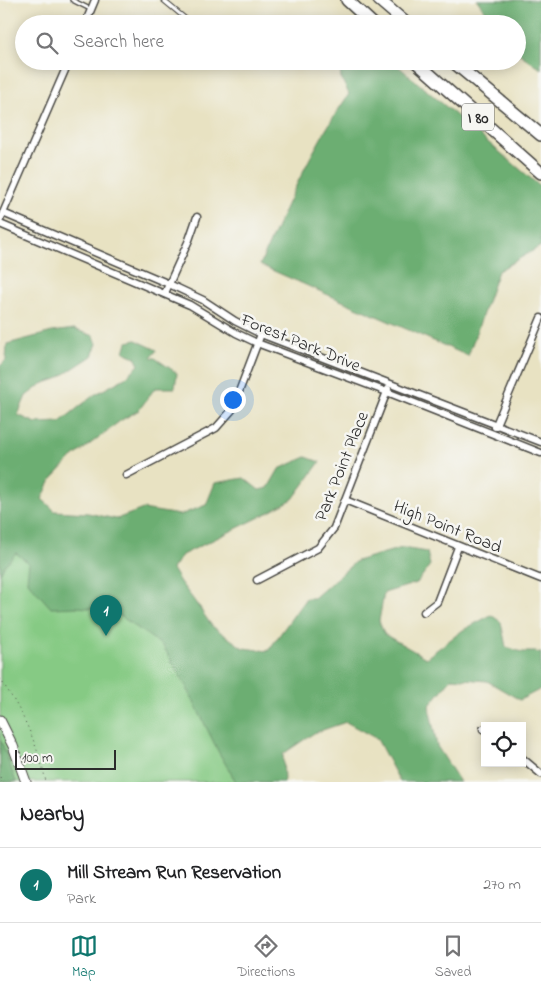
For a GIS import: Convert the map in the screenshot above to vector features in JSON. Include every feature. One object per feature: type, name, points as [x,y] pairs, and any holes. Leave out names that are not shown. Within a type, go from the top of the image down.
[{"type":"highway","points":[[347,0],[364,15]]},
{"type":"highway","points":[[379,0],[396,15]]},
{"type":"highway","name":"I 80","points":[[425,70],[541,173]]},
{"type":"highway","name":"I 80","points":[[463,70],[541,135]]},
{"type":"street","points":[[88,15],[95,0]]},
{"type":"street","points":[[1,219],[65,70]]},
{"type":"street","points":[[165,293],[189,240],[197,217]]},
{"type":"street","name":"Forest Park Drive","points":[[1,219],[169,284],[203,300],[235,321],[261,334],[541,442]]},
{"type":"street","name":"Forest Park Drive","points":[[1,219],[190,305],[236,333],[257,343],[541,453]]},
{"type":"street","points":[[493,434],[541,318]]},
{"type":"street","points":[[126,475],[216,428],[232,410],[261,334]]},
{"type":"street","name":"Park Point Place","points":[[257,580],[318,548],[334,528],[390,384]]},
{"type":"street","name":"High Point Road","points":[[344,500],[541,579]]},
{"type":"street","points":[[424,612],[436,602],[458,546]]},
{"type":"street","points":[[0,720],[13,746],[26,782]]},
{"type":"street","points":[[526,761],[541,774]]},
{"type":"lane","points":[[72,0],[91,10]]},
{"type":"lane","points":[[163,0],[181,15]]},
{"type":"path","points":[[0,679],[19,710],[34,740],[46,782]]},
{"type":"path","points":[[0,778],[2,782]]},
{"type":"green space","points":[[477,0],[541,0],[541,69],[526,58],[526,15],[488,15]]},
{"type":"green space","points":[[340,70],[403,70],[541,187],[541,246],[498,271],[468,356],[260,265],[311,155],[349,94],[341,78]]},
{"type":"green space","points":[[74,329],[94,336],[97,344],[92,356],[57,379],[42,384],[26,396],[18,415],[36,423],[60,422],[94,395],[125,378],[139,365],[135,357],[124,352],[127,342],[136,340],[157,350],[151,357],[177,373],[175,388],[155,388],[139,410],[120,421],[72,458],[51,480],[42,499],[55,511],[88,513],[116,519],[143,509],[180,515],[206,505],[215,483],[244,478],[259,490],[268,488],[279,469],[306,457],[320,462],[293,499],[182,555],[172,569],[212,626],[243,648],[268,651],[306,598],[314,598],[356,561],[402,548],[427,552],[430,565],[417,583],[384,593],[379,621],[384,634],[426,658],[463,630],[491,615],[501,622],[506,647],[522,652],[541,653],[541,689],[520,700],[487,681],[452,678],[429,706],[437,746],[460,782],[400,782],[377,739],[346,722],[314,733],[283,754],[284,782],[236,782],[163,646],[112,610],[77,607],[51,608],[27,581],[29,563],[16,553],[4,566],[0,574],[0,366],[6,360],[7,344],[52,332]]},
{"type":"green space","points":[[0,489],[162,578],[200,607],[271,782],[0,782]]},
{"type":"green space","points":[[0,740],[2,743],[16,782],[0,782]]},
{"type":"place","name":"Mill Stream Run Reservation","points":[[106,636]]}]
